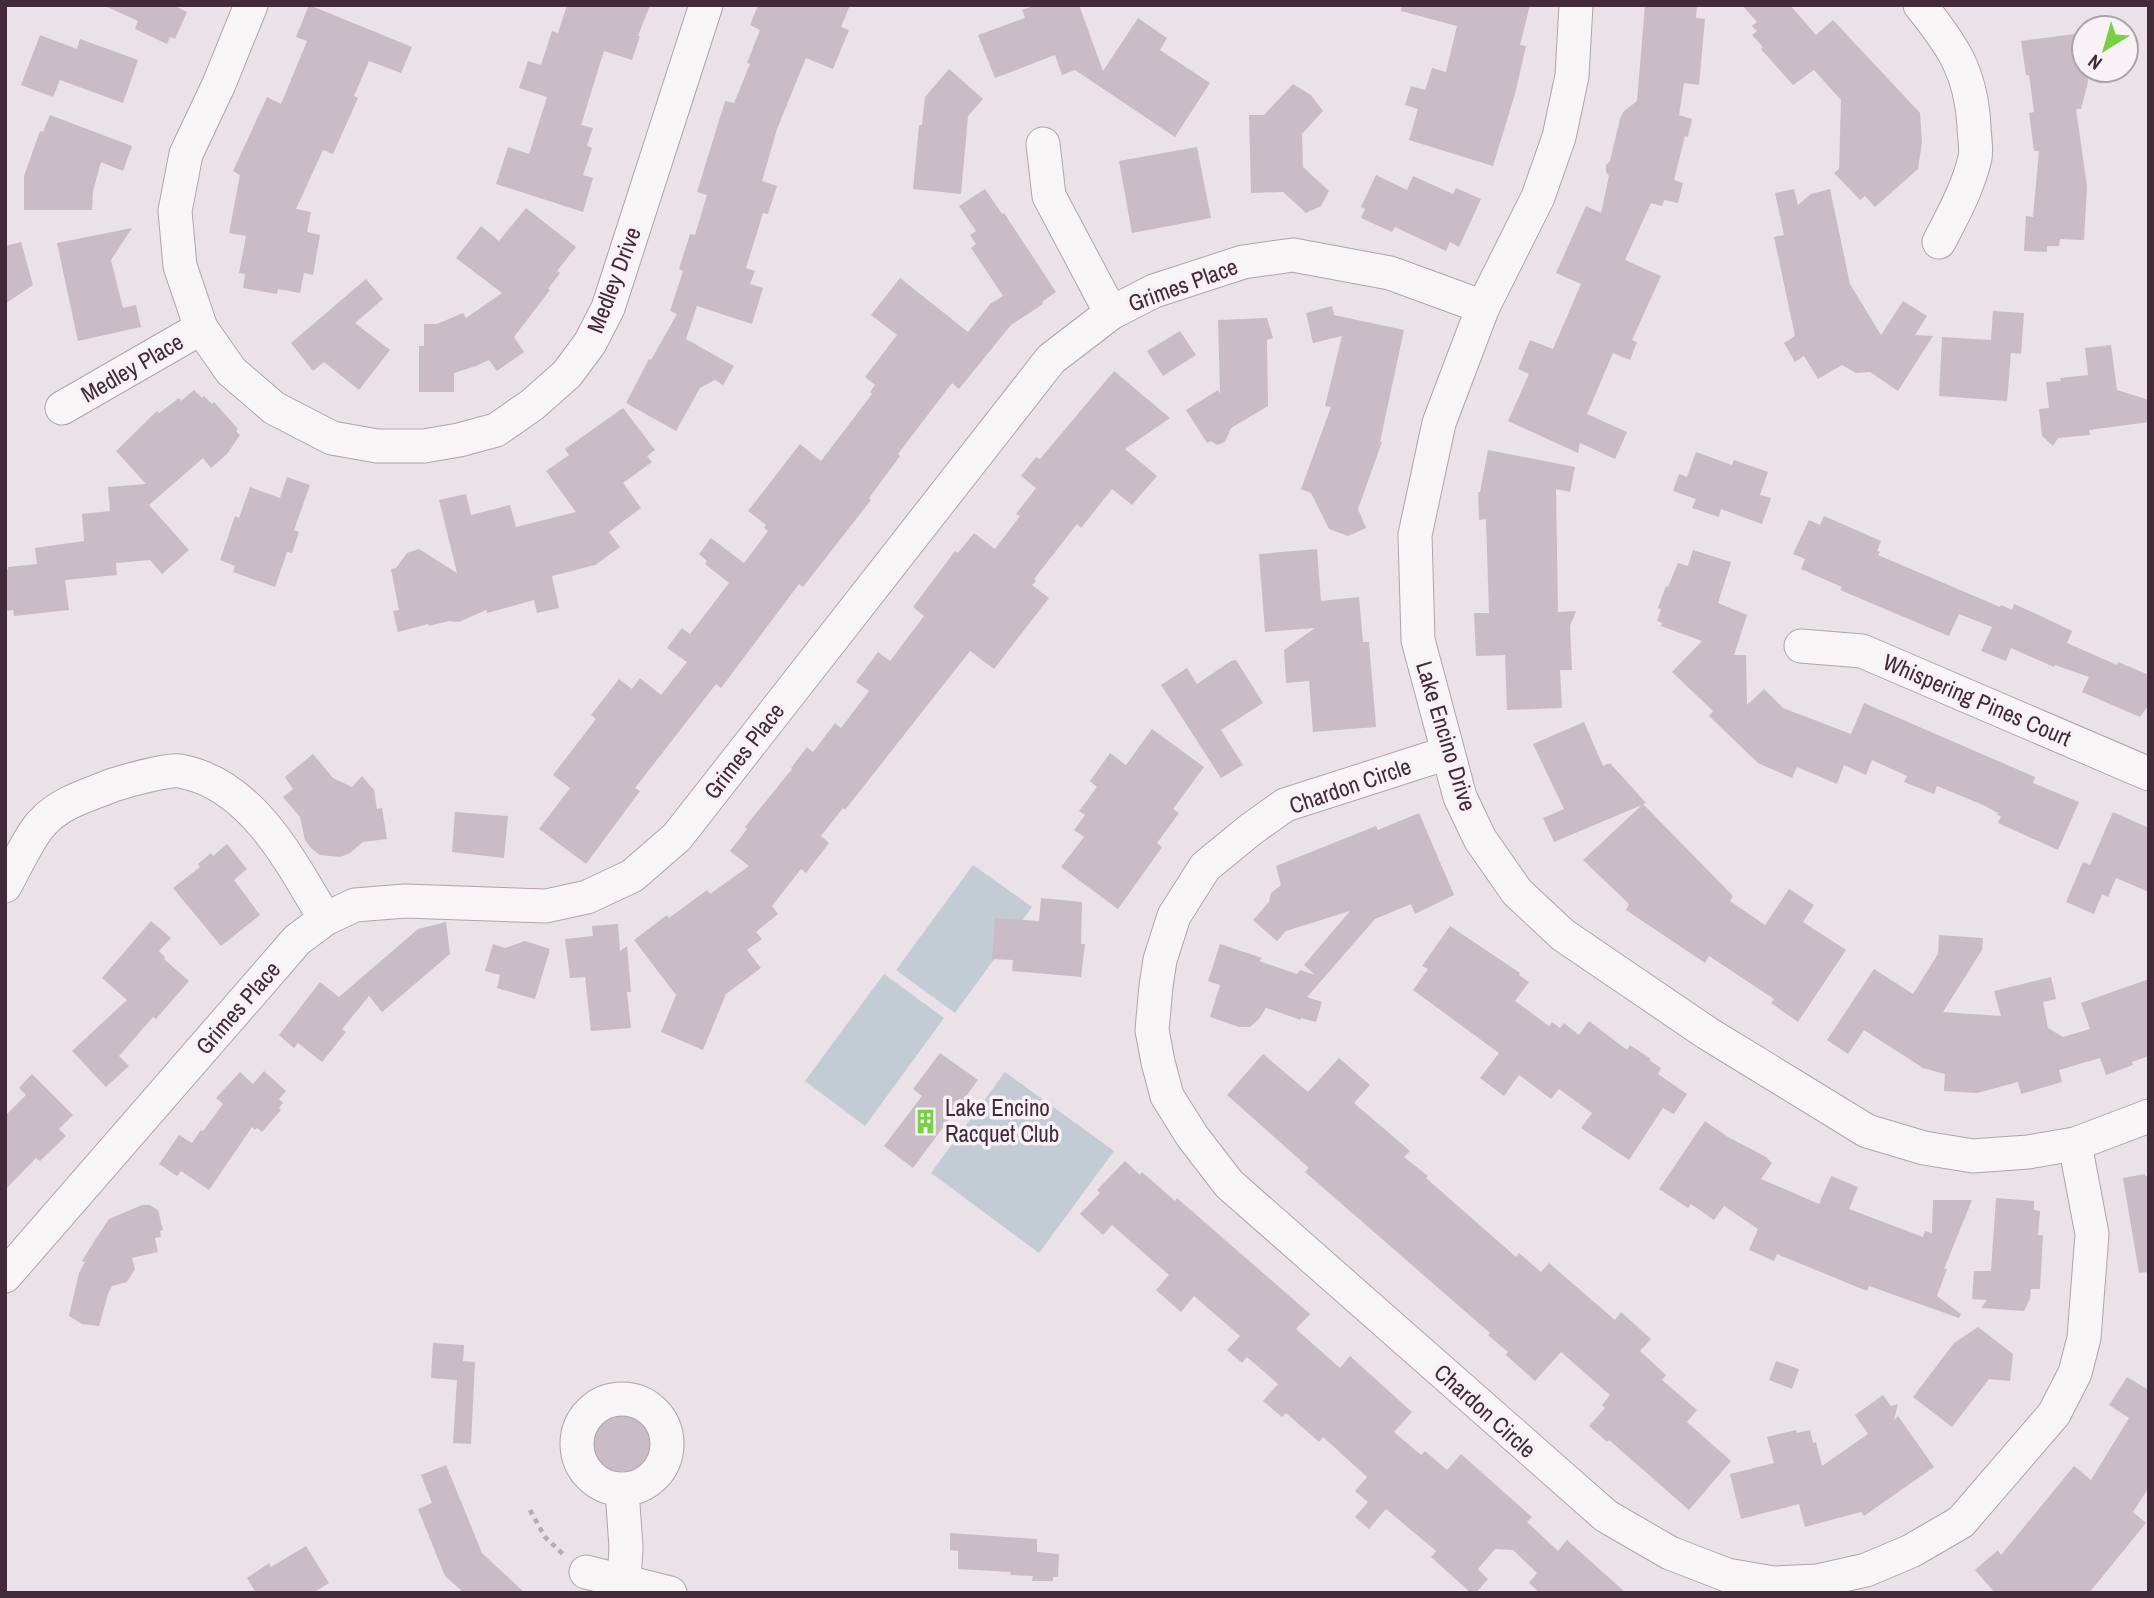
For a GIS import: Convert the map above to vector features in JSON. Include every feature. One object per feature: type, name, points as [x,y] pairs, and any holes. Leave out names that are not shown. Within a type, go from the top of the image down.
[{"type":"street","name":"Medley Drive","points":[[251,5],[219,84],[186,154],[175,211],[180,266],[201,328],[230,371],[274,408],[332,438],[377,446],[424,446],[496,430],[532,405],[567,374],[590,342],[608,308],[706,5]]},
{"type":"street","name":"Lake Encino Drive","points":[[1576,5],[1572,76],[1559,137],[1538,197],[1483,307],[1438,423],[1415,536],[1418,640],[1460,797],[1480,839],[1517,892],[1563,934],[1707,1033],[1867,1131],[1924,1148],[1973,1156],[2028,1152],[2075,1144],[2149,1116]]},
{"type":"street","points":[[1920,5],[1939,28],[1960,63],[1972,95],[1976,155],[1964,192],[1939,242]]},
{"type":"street","points":[[1042,144],[1049,196],[1111,313]]},
{"type":"street","name":"Grimes Place","points":[[5,1276],[297,940],[325,919],[355,905],[405,901],[546,906],[587,897],[632,876],[677,837],[1051,359],[1111,313],[1154,291],[1200,275],[1243,262],[1293,255],[1390,273],[1483,307]]},
{"type":"street","name":"Medley Place","points":[[62,408],[201,328]]},
{"type":"street","name":"Whispering Pines Court","points":[[1801,646],[1862,651],[2149,774]]},
{"type":"street","name":"Chardon Circle","points":[[1447,753],[1285,806],[1250,830],[1205,867],[1174,916],[1160,960],[1152,1030],[1167,1096],[1192,1136],[1229,1184],[1606,1516],[1670,1553],[1761,1587],[1773,1583],[1817,1581],[1866,1570],[1911,1551],[1961,1522],[2054,1414],[2075,1373],[2084,1338],[2092,1234],[2075,1144]]},
{"type":"street","points":[[5,886],[42,822],[70,802],[124,781],[178,770],[213,781],[249,809],[283,849],[325,919]]},
{"type":"street","points":[[622,1490],[626,1547],[624,1581]]},
{"type":"street","points":[[586,1572],[670,1593]]},
{"type":"path","points":[[530,1510],[545,1537],[586,1572]]},
{"type":"shaded area","points":[[973,865],[1032,907],[955,1013],[896,970]]},
{"type":"shaded area","points":[[884,974],[944,1018],[865,1126],[805,1081]]},
{"type":"shaded area","points":[[1005,1072],[1114,1151],[1039,1253],[931,1173]]},
{"type":"building","points":[[103,5],[173,5],[187,12],[175,39],[170,37],[167,44],[135,29],[138,21]]},
{"type":"building","points":[[309,5],[412,47],[401,73],[369,61],[354,96],[358,98],[333,154],[323,150],[296,209],[311,212],[307,232],[320,235],[313,275],[304,273],[300,293],[278,289],[277,294],[243,288],[245,274],[239,273],[246,236],[229,233],[240,175],[233,171],[267,97],[281,104],[307,41],[296,37]]},
{"type":"building","points":[[567,5],[650,5],[632,60],[604,51],[581,125],[593,128],[587,146],[592,148],[583,175],[593,178],[583,212],[496,184],[508,147],[529,154],[547,97],[519,88],[528,61],[541,65],[552,31],[558,33]]},
{"type":"building","points":[[758,5],[850,5],[841,27],[849,30],[833,69],[806,58],[777,129],[762,181],[777,186],[768,214],[763,213],[746,268],[755,271],[750,284],[763,288],[752,324],[697,306],[686,339],[734,366],[723,385],[715,380],[700,388],[676,431],[626,403],[677,314],[670,311],[683,271],[679,269],[690,234],[695,235],[707,195],[697,192],[725,101],[734,103],[750,64],[747,63],[760,30],[750,25]]},
{"type":"building","points":[[1036,5],[1079,5],[1103,71],[1138,18],[1167,38],[1160,50],[1210,83],[1175,137],[1075,70],[1062,75],[1055,55],[995,78],[978,35],[1025,18],[1022,10]]},
{"type":"building","points":[[1402,5],[1530,5],[1520,45],[1526,46],[1515,94],[1493,166],[1409,140],[1418,109],[1405,105],[1411,86],[1425,90],[1432,68],[1446,72],[1457,26],[1401,11]]},
{"type":"building","points":[[1645,5],[1697,5],[1696,18],[1705,19],[1699,85],[1684,83],[1679,115],[1692,119],[1674,180],[1683,183],[1678,203],[1664,200],[1662,206],[1651,203],[1625,260],[1661,276],[1632,340],[1637,342],[1630,360],[1613,353],[1587,414],[1627,432],[1615,459],[1580,443],[1578,453],[1508,421],[1529,374],[1518,369],[1530,340],[1553,349],[1581,284],[1556,273],[1586,206],[1601,213],[1609,176],[1606,165],[1610,161],[1620,119],[1623,112],[1637,101]]},
{"type":"building","points":[[1742,5],[1790,5],[1816,35],[1833,20],[1920,113],[1922,142],[1918,169],[1875,207],[1865,196],[1860,200],[1834,173],[1839,169],[1841,100],[1814,70],[1793,85],[1752,35],[1757,31],[1752,26],[1757,22]]},
{"type":"building","points":[[40,35],[77,49],[80,39],[138,60],[123,103],[60,80],[53,97],[21,85]]},
{"type":"building","points":[[2070,35],[2070,84],[2087,84],[2081,109],[2076,109],[2087,186],[2084,240],[2060,239],[2059,246],[2047,246],[2047,252],[2024,251],[2026,216],[2033,217],[2039,151],[2034,151],[2029,113],[2034,112],[2021,41]]},
{"type":"building","points":[[949,69],[983,99],[968,116],[961,194],[913,189],[919,125],[922,125],[925,97]]},
{"type":"building","points":[[1293,84],[1311,95],[1323,111],[1302,134],[1303,167],[1329,191],[1321,206],[1306,213],[1283,192],[1251,193],[1249,115],[1264,115]]},
{"type":"building","points":[[50,115],[132,146],[123,171],[101,162],[93,191],[92,210],[24,210],[24,176],[40,131],[43,132]]},
{"type":"building","points":[[1197,147],[1211,218],[1132,233],[1119,161]]},
{"type":"building","points":[[1376,175],[1407,190],[1413,176],[1453,194],[1456,188],[1481,199],[1459,247],[1450,242],[1446,251],[1395,227],[1392,232],[1361,218],[1365,209],[1361,207]]},
{"type":"building","points":[[985,189],[1056,292],[1011,325],[959,389],[952,383],[898,454],[900,456],[869,498],[871,500],[803,587],[799,584],[721,688],[716,684],[635,788],[640,791],[586,864],[539,829],[570,788],[553,775],[596,719],[591,715],[619,679],[632,689],[640,678],[661,695],[687,662],[667,648],[682,628],[690,634],[729,583],[705,564],[707,561],[699,554],[711,538],[744,563],[768,531],[764,528],[766,525],[748,511],[800,444],[821,461],[872,394],[870,392],[875,385],[865,377],[897,335],[871,315],[900,278],[968,332],[990,304],[1003,296],[971,248],[976,244],[970,235],[976,231],[959,206]]},
{"type":"building","points":[[1794,189],[1798,205],[1811,194],[1830,189],[1850,284],[1881,335],[1903,301],[1927,316],[1915,335],[1933,336],[1898,391],[1870,372],[1856,373],[1842,365],[1818,379],[1804,356],[1795,362],[1784,343],[1795,336],[1774,237],[1784,235],[1775,193]]},
{"type":"building","points":[[526,208],[576,247],[557,271],[560,273],[548,289],[550,290],[514,337],[524,352],[497,371],[489,360],[454,373],[454,392],[419,392],[419,346],[424,346],[424,324],[437,324],[463,313],[466,318],[502,293],[456,258],[481,226],[499,241]]},
{"type":"building","points":[[132,228],[111,260],[123,308],[136,305],[141,327],[78,341],[57,243]]},
{"type":"building","points":[[21,242],[33,285],[5,304],[5,246]]},
{"type":"building","points":[[366,279],[383,299],[355,323],[390,350],[359,390],[324,362],[313,371],[291,343]]},
{"type":"building","points":[[1332,306],[1334,315],[1404,330],[1382,442],[1358,509],[1366,528],[1348,536],[1329,529],[1311,493],[1301,489],[1331,407],[1325,406],[1342,336],[1313,343],[1306,313]]},
{"type":"building","points":[[1993,311],[2024,313],[2021,354],[2011,353],[2007,401],[1939,396],[1942,337],[1991,340]]},
{"type":"building","points":[[1267,318],[1273,338],[1267,340],[1268,406],[1231,428],[1225,442],[1217,445],[1211,441],[1207,443],[1186,410],[1218,390],[1220,394],[1218,320]]},
{"type":"building","points":[[1180,331],[1196,355],[1163,376],[1147,351]]},
{"type":"building","points":[[2111,345],[2117,390],[2149,400],[2149,422],[2089,430],[2090,435],[2058,438],[2053,446],[2042,436],[2039,409],[2049,408],[2046,382],[2088,375],[2085,348]]},
{"type":"building","points":[[1114,371],[1170,418],[1125,449],[1157,476],[1132,505],[1112,489],[1081,528],[1077,524],[1034,579],[1036,581],[1032,585],[1049,598],[994,669],[970,651],[845,810],[843,808],[821,836],[829,843],[806,873],[801,869],[772,906],[778,914],[756,932],[762,939],[747,950],[761,968],[726,994],[703,1050],[661,1032],[676,995],[634,940],[667,915],[669,918],[707,890],[710,894],[749,866],[730,851],[747,829],[745,827],[807,747],[813,752],[835,723],[841,728],[869,691],[856,682],[878,652],[890,661],[924,616],[913,607],[955,551],[958,553],[974,533],[995,549],[1020,516],[1016,514],[1036,488],[1021,476],[1036,457],[1040,459]]},
{"type":"building","points":[[194,390],[212,404],[214,402],[238,429],[236,431],[240,435],[227,454],[211,468],[203,458],[149,505],[189,550],[162,574],[150,560],[116,563],[117,575],[65,580],[69,610],[14,616],[13,610],[5,611],[5,570],[8,570],[8,567],[37,564],[35,548],[84,541],[82,514],[110,511],[108,487],[146,484],[116,451],[157,411],[159,413],[179,398],[181,401]]},
{"type":"building","points":[[623,408],[655,450],[647,456],[652,462],[623,483],[641,508],[609,532],[620,547],[595,565],[552,576],[559,608],[537,613],[534,600],[487,613],[486,610],[459,622],[428,624],[398,632],[393,611],[399,610],[391,569],[396,568],[407,553],[419,549],[457,573],[439,500],[466,494],[471,515],[510,505],[516,527],[576,512],[546,471],[569,455],[565,449]]},
{"type":"building","points":[[1488,450],[1575,467],[1570,492],[1556,489],[1558,612],[1576,611],[1570,626],[1572,670],[1560,670],[1562,708],[1507,710],[1505,655],[1476,656],[1474,613],[1489,613],[1486,519],[1479,520],[1478,492]]},
{"type":"building","points":[[1696,452],[1732,465],[1734,460],[1768,472],[1760,495],[1771,498],[1762,524],[1721,509],[1719,517],[1692,508],[1696,499],[1673,491],[1679,474],[1687,477]]},
{"type":"building","points":[[287,477],[310,485],[294,530],[299,532],[292,553],[287,552],[275,587],[233,572],[235,566],[220,560],[235,516],[239,518],[250,487],[280,498]]},
{"type":"building","points":[[1824,516],[1881,541],[1878,555],[2000,607],[2001,605],[2012,610],[2014,604],[2072,631],[2067,643],[2117,665],[2118,662],[2149,675],[2149,705],[2140,717],[2082,692],[2089,677],[2055,665],[2054,667],[2011,648],[2006,661],[1981,651],[1992,627],[1959,614],[1949,636],[1840,590],[1842,587],[1801,569],[1805,559],[1793,554],[1809,520],[1820,525]]},
{"type":"building","points":[[1317,549],[1321,601],[1359,597],[1363,642],[1369,642],[1376,727],[1313,732],[1309,681],[1286,683],[1284,650],[1315,628],[1265,632],[1259,554]]},
{"type":"building","points":[[1693,550],[1731,562],[1718,603],[1747,615],[1734,655],[1746,655],[1747,705],[1764,689],[1783,708],[1851,734],[1864,703],[2035,777],[2033,783],[2079,802],[2058,850],[1998,823],[2001,816],[1983,805],[1937,786],[1934,794],[1904,782],[1907,776],[1872,760],[1866,775],[1844,765],[1837,784],[1797,767],[1792,778],[1758,763],[1709,716],[1713,711],[1672,672],[1702,641],[1661,626],[1662,623],[1657,621],[1661,609],[1658,608],[1678,563],[1688,566]]},
{"type":"building","points":[[1236,660],[1263,703],[1221,730],[1243,765],[1221,778],[1161,685],[1187,668],[1197,684]]},
{"type":"building","points":[[1584,722],[1603,766],[1610,763],[1646,803],[1643,804],[1733,896],[1730,901],[1765,925],[1789,889],[1814,905],[1803,922],[1846,950],[1798,1022],[1771,1003],[1774,999],[1709,956],[1705,963],[1626,910],[1629,904],[1583,860],[1642,805],[1554,842],[1543,818],[1564,809],[1533,744]]},
{"type":"building","points":[[1152,729],[1204,767],[1173,809],[1179,813],[1157,843],[1162,847],[1118,909],[1061,867],[1084,837],[1074,830],[1085,815],[1079,811],[1097,787],[1090,781],[1110,753],[1126,765]]},
{"type":"building","points":[[313,754],[333,778],[352,787],[362,776],[374,790],[377,809],[382,808],[387,839],[363,842],[350,853],[340,857],[320,855],[311,848],[305,840],[300,817],[283,797],[293,789],[285,777]]},
{"type":"building","points":[[455,812],[508,816],[504,858],[452,852]]},
{"type":"building","points":[[2113,812],[2149,828],[2149,892],[2116,878],[2108,897],[2102,894],[2094,914],[2066,902],[2083,862],[2090,865]]},
{"type":"building","points":[[1419,813],[1454,895],[1415,914],[1411,904],[1375,919],[1307,997],[1322,1002],[1316,1022],[1301,1020],[1266,1008],[1250,1027],[1239,1027],[1210,1017],[1220,985],[1208,981],[1220,944],[1262,958],[1259,961],[1297,974],[1300,970],[1315,975],[1304,965],[1350,911],[1286,931],[1277,941],[1253,920],[1269,902],[1271,893],[1281,885],[1276,866],[1376,826],[1378,830]]},
{"type":"building","points":[[227,844],[247,869],[234,880],[260,915],[221,946],[173,888],[200,867],[198,864],[211,853],[213,856]]},
{"type":"building","points":[[1041,898],[1082,902],[1081,944],[1085,944],[1081,977],[1012,971],[1013,960],[992,959],[995,918],[1039,921]]},
{"type":"building","points":[[151,921],[171,938],[159,951],[164,959],[189,981],[119,1056],[129,1066],[106,1087],[72,1051],[127,1000],[102,978]]},
{"type":"building","points":[[446,922],[450,954],[382,1012],[369,996],[342,1029],[346,1032],[322,1062],[298,1043],[294,1048],[279,1035],[320,982],[339,997],[418,929]]},
{"type":"building","points":[[618,924],[620,951],[627,946],[631,992],[627,992],[631,1028],[591,1031],[585,977],[570,978],[565,939],[593,936],[592,926]]},
{"type":"building","points":[[1450,926],[1520,973],[1519,975],[1529,982],[1515,1001],[1549,1026],[1552,1022],[1560,1028],[1564,1023],[1579,1035],[1589,1021],[1627,1050],[1630,1045],[1651,1059],[1649,1060],[1661,1068],[1658,1074],[1687,1094],[1674,1114],[1663,1108],[1629,1160],[1581,1128],[1592,1113],[1559,1089],[1551,1099],[1519,1075],[1504,1096],[1480,1078],[1499,1053],[1413,990],[1428,969],[1422,966]]},
{"type":"building","points":[[1939,935],[1983,938],[1982,950],[1943,1012],[2001,1016],[1994,991],[2051,977],[2056,999],[2043,1002],[2048,1028],[2063,1037],[2090,1029],[2081,1003],[2149,979],[2149,1056],[2106,1075],[2100,1058],[2059,1070],[2062,1082],[2021,1094],[2018,1082],[1977,1093],[1944,1091],[1945,1074],[1923,1068],[1864,1030],[1848,1054],[1827,1040],[1874,969],[1913,994],[1938,954]]},
{"type":"building","points":[[525,941],[550,949],[535,999],[497,988],[500,975],[485,971],[493,944],[505,948]]},
{"type":"building","name":"Lake Encino Racquet Club","points":[[940,1053],[978,1080],[913,1168],[884,1146],[922,1096],[913,1089]]},
{"type":"building","points":[[1263,1054],[1308,1092],[1339,1058],[1370,1085],[1354,1103],[1410,1151],[1404,1157],[1428,1176],[1426,1178],[1516,1257],[1519,1253],[1541,1272],[1549,1263],[1615,1320],[1621,1312],[1651,1339],[1640,1351],[1666,1375],[1662,1380],[1697,1410],[1687,1422],[1731,1461],[1689,1510],[1609,1440],[1607,1442],[1589,1426],[1605,1408],[1602,1405],[1610,1395],[1561,1352],[1535,1381],[1506,1355],[1508,1352],[1488,1335],[1490,1333],[1305,1172],[1309,1168],[1227,1095]]},
{"type":"building","points":[[264,1071],[286,1091],[279,1099],[283,1103],[279,1108],[281,1110],[262,1132],[252,1127],[209,1190],[181,1171],[177,1176],[159,1164],[179,1135],[192,1143],[201,1130],[203,1131],[223,1104],[216,1098],[240,1072],[253,1084]]},
{"type":"building","points":[[32,1074],[73,1115],[59,1129],[66,1136],[40,1161],[36,1158],[5,1190],[5,1116],[26,1095],[19,1088]]},
{"type":"building","points":[[1705,1121],[1772,1163],[1761,1179],[1819,1204],[1831,1176],[1858,1187],[1849,1209],[1923,1237],[1925,1231],[1932,1233],[1933,1200],[1972,1200],[1944,1269],[1947,1269],[1937,1296],[1961,1314],[1959,1318],[1869,1286],[1867,1291],[1777,1254],[1774,1261],[1749,1250],[1758,1229],[1724,1206],[1714,1220],[1691,1204],[1688,1208],[1659,1189]]},
{"type":"building","points":[[1125,1161],[1175,1201],[1177,1198],[1310,1314],[1296,1329],[1340,1368],[1350,1356],[1412,1412],[1394,1432],[1421,1455],[1425,1451],[1447,1470],[1461,1454],[1532,1517],[1527,1522],[1558,1551],[1567,1540],[1626,1593],[1540,1593],[1529,1583],[1537,1573],[1513,1550],[1495,1549],[1478,1569],[1488,1579],[1476,1593],[1471,1593],[1431,1557],[1436,1551],[1386,1509],[1369,1529],[1355,1517],[1368,1502],[1355,1491],[1367,1477],[1323,1437],[1319,1442],[1286,1413],[1282,1417],[1263,1401],[1278,1384],[1247,1357],[1242,1363],[1227,1350],[1240,1336],[1194,1296],[1181,1312],[1156,1290],[1169,1275],[1112,1225],[1103,1235],[1080,1214],[1100,1193],[1097,1190]]},
{"type":"building","points":[[2145,1174],[2149,1176],[2149,1272],[2139,1273],[2123,1178]]},
{"type":"building","points":[[1996,1198],[2034,1201],[2034,1210],[2040,1211],[2038,1235],[2043,1235],[2040,1289],[2031,1289],[2024,1311],[1981,1308],[1987,1300],[1972,1299],[1974,1271],[1991,1271]]},
{"type":"building","points":[[142,1205],[150,1205],[158,1210],[163,1230],[160,1231],[161,1237],[155,1238],[158,1252],[132,1258],[135,1269],[127,1282],[112,1286],[99,1326],[82,1324],[69,1316],[79,1273],[85,1262],[82,1261],[109,1219]]},
{"type":"building","points":[[1978,1327],[2013,1354],[2010,1381],[1989,1379],[1952,1427],[1913,1397],[1954,1343]]},
{"type":"building","points":[[433,1343],[464,1345],[463,1361],[475,1362],[471,1444],[453,1443],[457,1380],[431,1378]]},
{"type":"building","points":[[1776,1361],[1799,1369],[1792,1389],[1769,1380]]},
{"type":"building","points":[[2127,1377],[2147,1389],[2149,1386],[2149,1487],[2133,1512],[2146,1523],[2089,1593],[1995,1593],[1975,1570],[1998,1550],[2001,1555],[2074,1466],[2091,1480],[2129,1418],[2109,1405]]},
{"type":"building","points":[[1883,1395],[1891,1406],[1898,1404],[1894,1420],[1898,1416],[1934,1467],[1864,1516],[1861,1512],[1805,1527],[1799,1504],[1741,1519],[1730,1474],[1774,1463],[1767,1437],[1796,1430],[1797,1433],[1810,1430],[1822,1466],[1868,1434],[1855,1415]]},
{"type":"building","points":[[617,1407],[641,1413],[650,1421],[656,1432],[656,1455],[651,1465],[636,1477],[630,1472],[621,1471],[608,1478],[598,1473],[590,1464],[586,1453],[584,1440],[588,1428],[605,1410]]},
{"type":"building","points":[[446,1465],[482,1553],[525,1593],[464,1593],[445,1576],[418,1509],[432,1503],[421,1475]]},
{"type":"building","points":[[950,1533],[1037,1539],[1037,1552],[1059,1554],[1058,1577],[1053,1577],[1053,1581],[1032,1581],[1033,1576],[1010,1575],[1011,1572],[958,1569],[958,1551],[950,1550]]},
{"type":"building","points":[[306,1546],[329,1583],[313,1593],[256,1593],[247,1578],[269,1563],[271,1567]]},
{"type":"place","name":"Lake Encino Racquet Club","points":[[925,1121]]}]
